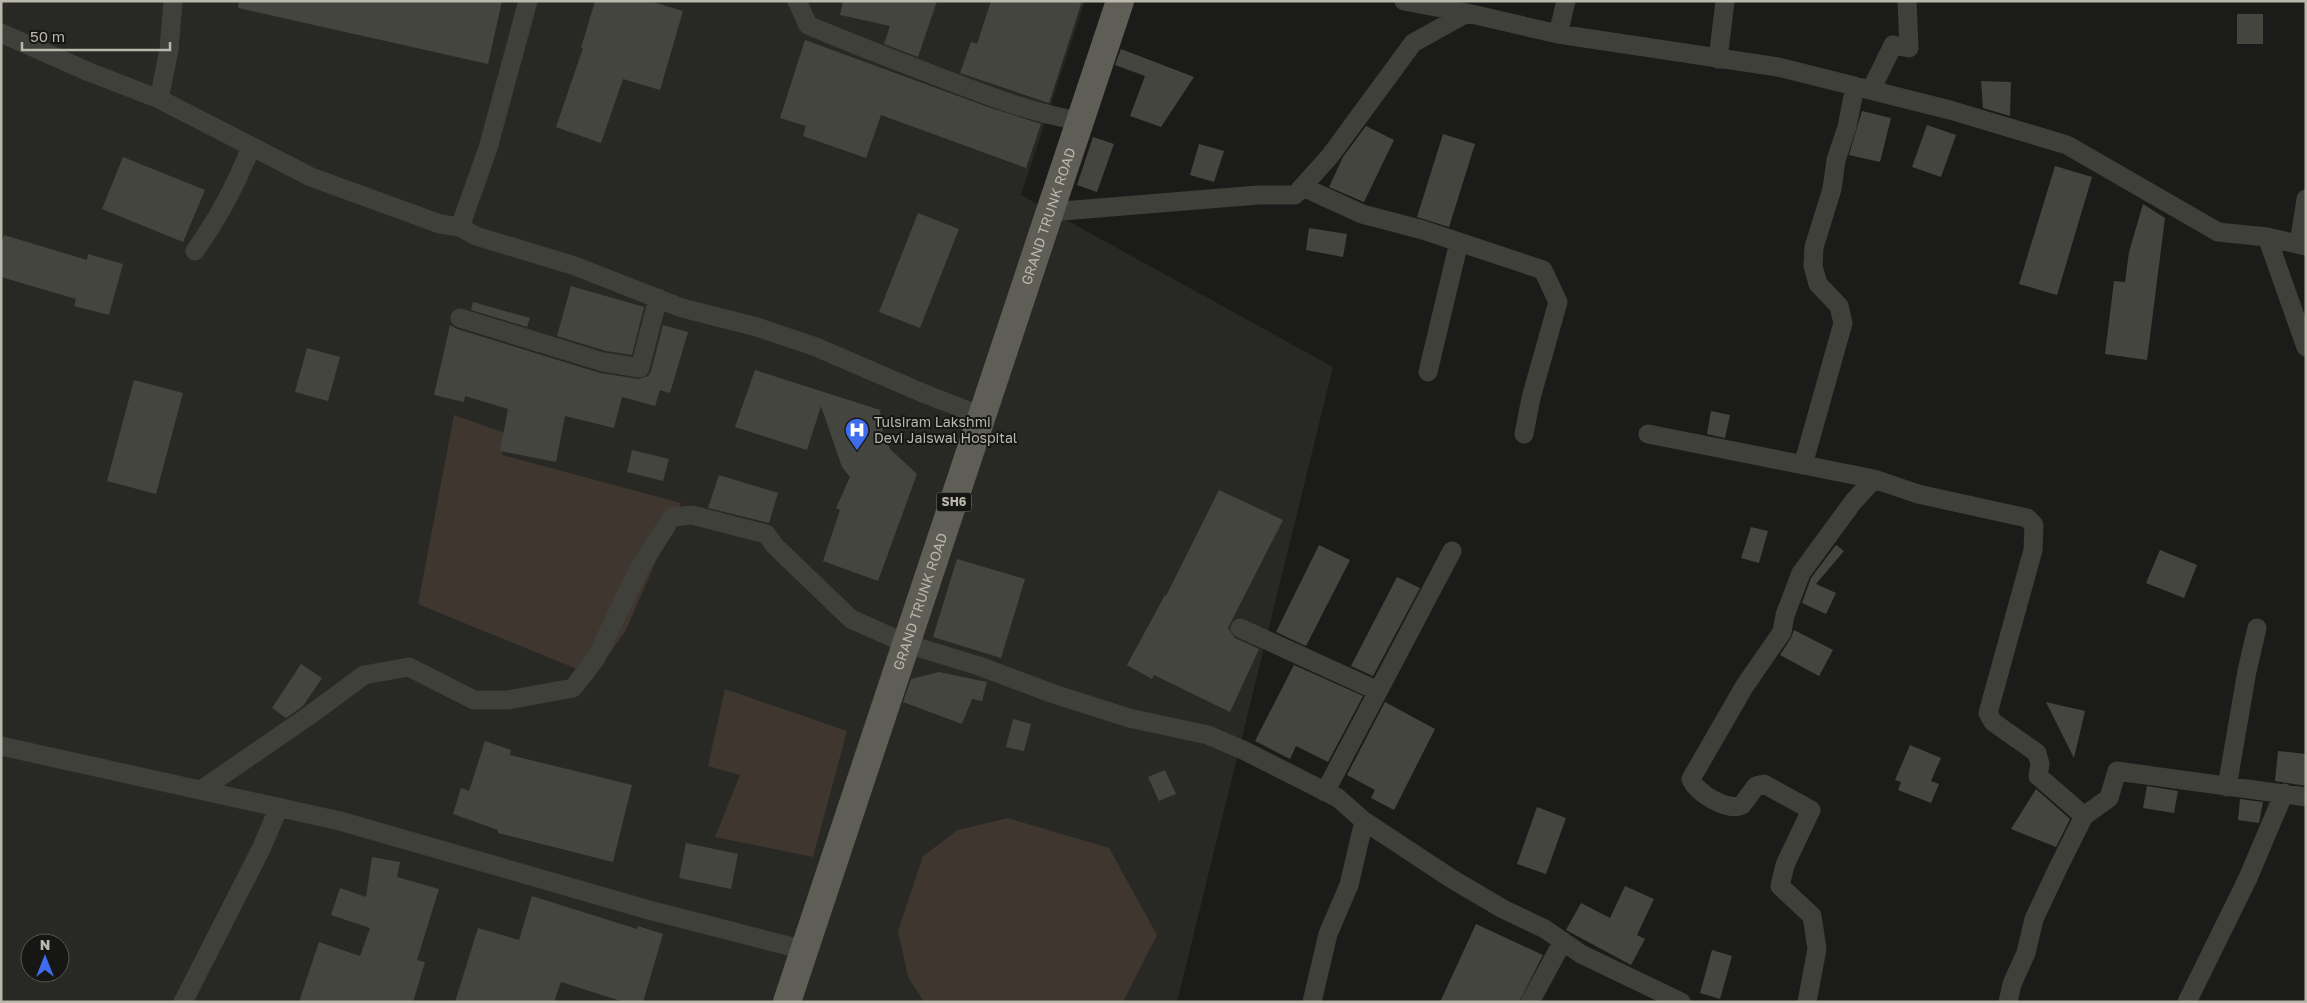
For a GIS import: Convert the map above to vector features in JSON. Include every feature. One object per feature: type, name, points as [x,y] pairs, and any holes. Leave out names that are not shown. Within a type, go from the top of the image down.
[{"type":"main road","name":"GRAND TRUNK ROAD","points":[[787,1002],[1120,1]]},
{"type":"street","points":[[159,99],[168,50],[173,1]]},
{"type":"street","points":[[460,227],[488,148],[528,1]]},
{"type":"street","points":[[797,1],[808,25],[816,29],[1010,104],[1045,116],[1080,121]]},
{"type":"street","points":[[1404,1],[1558,34],[1778,67],[1950,110],[2067,145],[2218,232],[2267,237],[2303,245],[2306,200]]},
{"type":"street","points":[[1558,34],[1566,1]]},
{"type":"street","points":[[1718,58],[1725,1]]},
{"type":"street","points":[[1803,465],[1843,323],[1839,306],[1818,284],[1813,266],[1814,247],[1832,189],[1836,160],[1863,88],[1893,46],[1909,48],[1907,1]]},
{"type":"street","points":[[1050,212],[1231,197],[1295,195],[1330,156],[1413,43],[1466,13]]},
{"type":"street","points":[[1,33],[89,72],[159,99],[250,147],[311,176],[440,224],[460,227],[476,236],[575,266],[682,308],[758,327],[816,347],[925,394],[982,416]]},
{"type":"street","points":[[195,251],[212,227],[243,167],[250,147]]},
{"type":"street","points":[[1302,187],[1362,214],[1423,230],[1543,270],[1558,302],[1531,398],[1524,434]]},
{"type":"street","points":[[2267,237],[2306,347]]},
{"type":"street","points":[[1428,372],[1459,242]]},
{"type":"street","points":[[460,318],[602,362],[640,368],[658,298]]},
{"type":"street","points":[[1648,434],[1874,479],[1918,494],[2027,518],[2034,525],[2033,550],[1988,713],[1993,722],[2037,753],[2040,764],[2038,776],[2084,816]]},
{"type":"street","points":[[1807,1002],[1817,949],[1812,916],[1780,886],[1785,865],[1811,810],[1764,784],[1756,786],[1742,805],[1733,807],[1700,793],[1690,779],[1744,687],[1782,632],[1785,615],[1801,573],[1853,502],[1874,479]]},
{"type":"street","points":[[201,790],[310,715],[364,675],[409,667],[474,700],[508,700],[573,688],[596,658],[638,569],[672,517],[692,515],[766,534],[776,547],[851,619],[907,644],[979,666],[1129,718],[1208,735],[1243,750],[1338,798],[1364,821],[1452,879],[1503,909],[1545,928],[1581,954],[1681,1002]]},
{"type":"street","points":[[1325,792],[1452,551]]},
{"type":"street","points":[[1240,628],[1378,691]]},
{"type":"street","points":[[2227,787],[2245,679],[2257,628]]},
{"type":"street","points":[[1,746],[340,821],[649,910],[804,950]]},
{"type":"street","points":[[2008,1002],[2012,984],[2026,953],[2034,919],[2084,816],[2109,798],[2117,771],[2306,797]]},
{"type":"street","points":[[2187,1002],[2248,878],[2284,793]]},
{"type":"street","points":[[183,1002],[261,849],[279,807]]},
{"type":"street","points":[[1312,1002],[1328,934],[1349,885],[1364,821]]},
{"type":"street","points":[[1530,1002],[1563,941]]},
{"type":"shaded area","points":[[1,1],[1085,1],[1021,195],[1333,367],[1177,1002],[1,1002]]},
{"type":"shaded area","points":[[454,415],[505,433],[502,455],[681,503],[626,630],[594,676],[418,604]]},
{"type":"shaded area","points":[[725,689],[847,731],[813,857],[715,837],[740,775],[708,766]]},
{"type":"shaded area","points":[[1008,818],[1109,848],[1157,935],[1123,1002],[924,1002],[908,977],[898,931],[923,856],[958,830]]},
{"type":"building","points":[[239,1],[502,1],[488,64],[238,8]]},
{"type":"building","points":[[595,1],[649,1],[683,11],[660,90],[623,79],[601,143],[556,127],[583,48],[581,48]]},
{"type":"building","points":[[843,1],[937,1],[918,57],[884,44],[890,26],[840,15]]},
{"type":"building","points":[[991,1],[1082,1],[1049,103],[960,73],[971,42],[977,44]]},
{"type":"building","points":[[2237,14],[2263,14],[2263,44],[2237,44]]},
{"type":"building","points":[[805,40],[988,107],[1041,124],[1026,168],[881,115],[866,158],[803,136],[806,126],[780,118]]},
{"type":"building","points":[[1121,49],[1194,77],[1161,127],[1130,116],[1145,76],[1115,65]]},
{"type":"building","points":[[1981,81],[2011,82],[2010,116],[1983,108]]},
{"type":"building","points":[[1862,111],[1891,118],[1880,162],[1849,155]]},
{"type":"building","points":[[1927,125],[1956,135],[1941,177],[1912,167]]},
{"type":"building","points":[[1366,126],[1394,140],[1364,202],[1329,187],[1343,157]]},
{"type":"building","points":[[1443,134],[1475,144],[1449,227],[1417,217]]},
{"type":"building","points":[[1093,137],[1114,144],[1097,192],[1077,185]]},
{"type":"building","points":[[1199,144],[1224,151],[1214,182],[1190,175]]},
{"type":"building","points":[[123,157],[205,190],[183,242],[102,209]]},
{"type":"building","points":[[2055,166],[2092,177],[2057,295],[2019,284]]},
{"type":"building","points":[[2143,204],[2165,218],[2147,360],[2105,354],[2114,281],[2125,282],[2129,252]]},
{"type":"building","points":[[918,213],[959,229],[920,328],[879,312]]},
{"type":"building","points":[[1309,228],[1347,234],[1343,257],[1306,250]]},
{"type":"building","points":[[4,235],[87,260],[88,254],[123,264],[109,315],[74,306],[76,299],[1,277],[1,245]]},
{"type":"building","points":[[571,286],[644,307],[632,355],[606,351],[557,336]]},
{"type":"building","points":[[473,302],[530,318],[527,327],[471,310]]},
{"type":"building","points":[[450,325],[457,329],[600,373],[639,379],[648,376],[651,371],[663,325],[688,332],[670,393],[660,390],[655,406],[622,397],[614,428],[565,416],[556,462],[500,451],[508,409],[465,396],[464,402],[434,395]]},
{"type":"building","points":[[307,348],[340,357],[328,401],[295,392]]},
{"type":"building","points":[[755,370],[880,410],[883,434],[890,449],[917,474],[878,581],[823,561],[840,510],[836,508],[850,477],[842,467],[821,406],[807,450],[735,427]]},
{"type":"building","points":[[134,380],[183,393],[156,494],[107,481]]},
{"type":"building","points":[[1711,411],[1730,415],[1725,438],[1707,434]]},
{"type":"building","points":[[632,450],[669,459],[663,481],[627,472]]},
{"type":"building","points":[[719,475],[778,493],[769,523],[708,508]]},
{"type":"building","points":[[1219,490],[1283,520],[1228,628],[1235,638],[1259,649],[1230,712],[1154,675],[1152,679],[1127,665],[1166,596]]},
{"type":"building","points":[[1751,527],[1768,531],[1759,563],[1741,558]]},
{"type":"building","points":[[1319,545],[1350,560],[1306,646],[1276,632]]},
{"type":"building","points":[[1836,545],[1844,551],[1816,584],[1836,593],[1826,614],[1802,603],[1811,578]]},
{"type":"building","points":[[2160,550],[2197,565],[2184,598],[2146,583]]},
{"type":"building","points":[[957,559],[1025,579],[1001,658],[933,637]]},
{"type":"building","points":[[1397,577],[1420,588],[1373,676],[1351,666]]},
{"type":"building","points":[[1794,630],[1833,650],[1819,676],[1780,655]]},
{"type":"building","points":[[301,664],[322,678],[303,706],[286,718],[272,708]]},
{"type":"building","points":[[1294,665],[1363,696],[1328,762],[1296,746],[1290,759],[1255,741]]},
{"type":"building","points":[[939,672],[987,682],[982,701],[972,699],[962,724],[903,702],[911,679]]},
{"type":"building","points":[[1385,702],[1435,729],[1394,810],[1371,798],[1375,790],[1347,775]]},
{"type":"building","points":[[2046,702],[2085,711],[2074,758]]},
{"type":"building","points":[[1013,719],[1031,724],[1024,751],[1006,747]]},
{"type":"building","points":[[485,741],[511,750],[510,755],[632,785],[613,862],[498,833],[498,830],[453,814],[461,788],[469,791]]},
{"type":"building","points":[[1910,745],[1941,758],[1931,781],[1939,784],[1931,803],[1898,790],[1901,782],[1895,780]]},
{"type":"building","points":[[2278,751],[2306,754],[2306,786],[2275,781]]},
{"type":"building","points":[[1165,770],[1176,794],[1159,801],[1148,777]]},
{"type":"building","points":[[2147,786],[2178,791],[2174,813],[2143,808]]},
{"type":"building","points":[[2036,789],[2070,819],[2056,847],[2011,829]]},
{"type":"building","points":[[2240,799],[2263,802],[2259,823],[2238,820]]},
{"type":"building","points":[[1537,807],[1566,818],[1546,874],[1517,864]]},
{"type":"building","points":[[686,843],[738,854],[731,889],[679,878]]},
{"type":"building","points":[[372,857],[400,862],[397,877],[439,889],[417,960],[425,962],[413,1002],[299,1002],[319,942],[360,956],[370,928],[331,915],[340,888],[366,897]]},
{"type":"building","points":[[1625,886],[1654,899],[1637,935],[1645,939],[1631,965],[1566,930],[1581,903],[1610,918]]},
{"type":"building","points":[[532,896],[637,929],[638,926],[663,934],[643,1002],[624,1002],[561,982],[554,1002],[455,1002],[478,928],[519,940]]},
{"type":"building","points":[[1476,924],[1543,955],[1519,1002],[1440,1002]]},
{"type":"building","points":[[1712,950],[1732,956],[1720,999],[1700,993]]},
{"type":"place","name":"Tulsiram Lakshmi Devi Jaiswal Hospital","points":[[857,451]]}]
